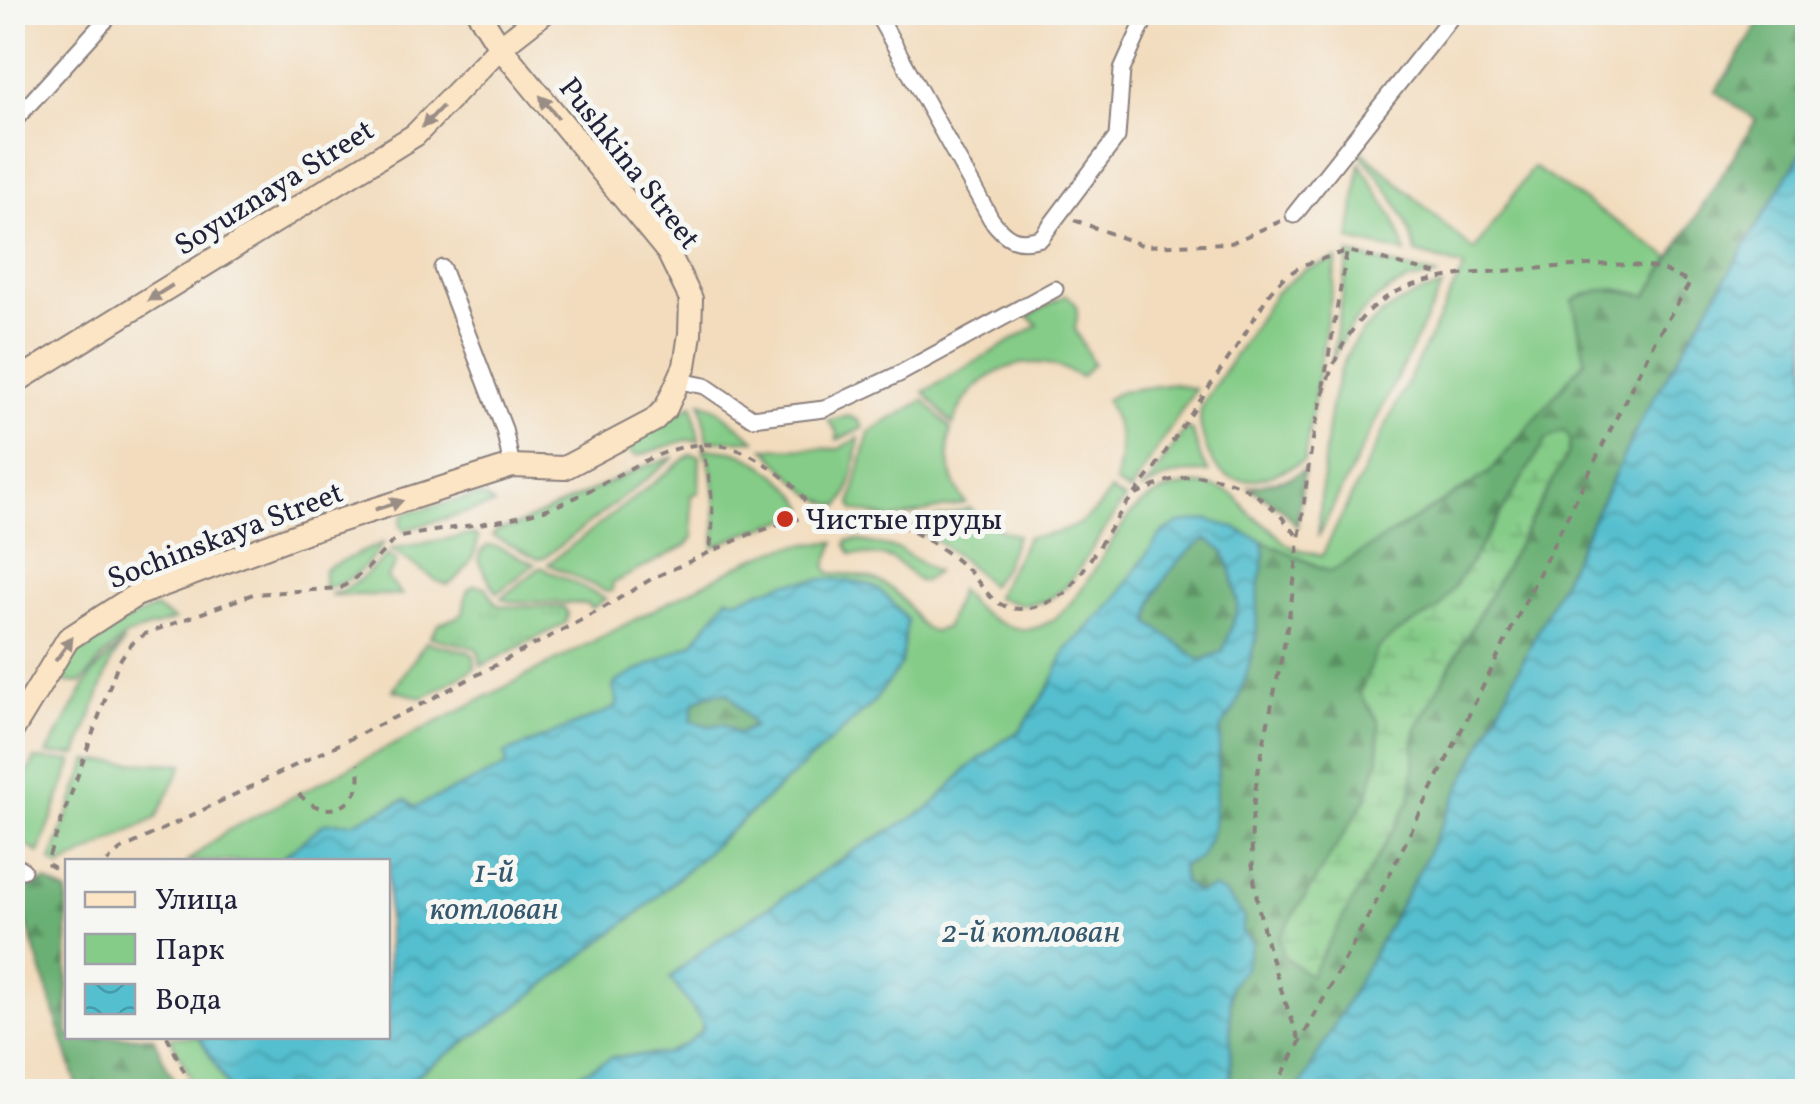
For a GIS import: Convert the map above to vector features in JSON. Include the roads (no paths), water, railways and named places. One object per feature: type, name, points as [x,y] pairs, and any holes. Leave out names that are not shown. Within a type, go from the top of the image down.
[{"type":"street","points":[[12,124],[113,12]]},
{"type":"street","name":"Pushkina Street","points":[[478,12],[500,47],[668,252],[691,300],[690,334],[682,374]]},
{"type":"street","name":"Soyuznaya Street","points":[[12,384],[415,135],[500,47],[545,12]]},
{"type":"street","points":[[876,12],[990,219],[1000,232],[1025,242],[1041,238],[1117,137],[1122,70],[1148,12]]},
{"type":"street","points":[[1294,215],[1455,12]]},
{"type":"street","points":[[442,268],[504,429],[512,466]]},
{"type":"street","points":[[682,374],[752,418],[824,409],[899,374],[1055,289]]},
{"type":"street","name":"Sochinskaya Street","points":[[12,731],[68,639],[136,596],[310,530],[512,466],[564,468],[660,415],[682,374]]},
{"type":"water","points":[[1807,143],[1807,1091],[1298,1091],[1420,869],[1646,411]]},
{"type":"water","name":"2-й котлован","points":[[1209,520],[1234,528],[1262,541],[1265,552],[1256,636],[1246,677],[1235,708],[1221,728],[1213,828],[1200,858],[1181,866],[1183,882],[1197,893],[1213,888],[1225,894],[1244,917],[1242,932],[1252,942],[1245,968],[1230,986],[1231,1074],[1225,1091],[567,1091],[577,1076],[613,1057],[665,1054],[686,1044],[703,1029],[670,978],[704,949],[855,850],[930,808],[967,769],[1020,731],[1050,686],[1066,650],[1114,602],[1161,534],[1179,523]],"holes":[[[1207,539],[1223,551],[1232,571],[1238,607],[1223,651],[1201,661],[1150,623],[1152,605],[1169,573],[1191,550]]]},
{"type":"water","name":"1-й котлован","points":[[827,579],[873,587],[907,620],[901,665],[872,704],[642,910],[508,1013],[393,1091],[231,1091],[200,1039],[390,1039],[390,859],[280,859],[325,823],[354,822],[406,800],[415,807],[503,768],[507,761],[504,754],[613,709],[618,703],[613,687],[616,682],[693,643],[728,597],[737,600],[785,583]],"holes":[[[728,692],[754,726],[739,734],[723,724],[709,726],[691,721],[694,702]]]},
{"type":"place","name":"Чистые пруды","points":[[785,519]]}]
